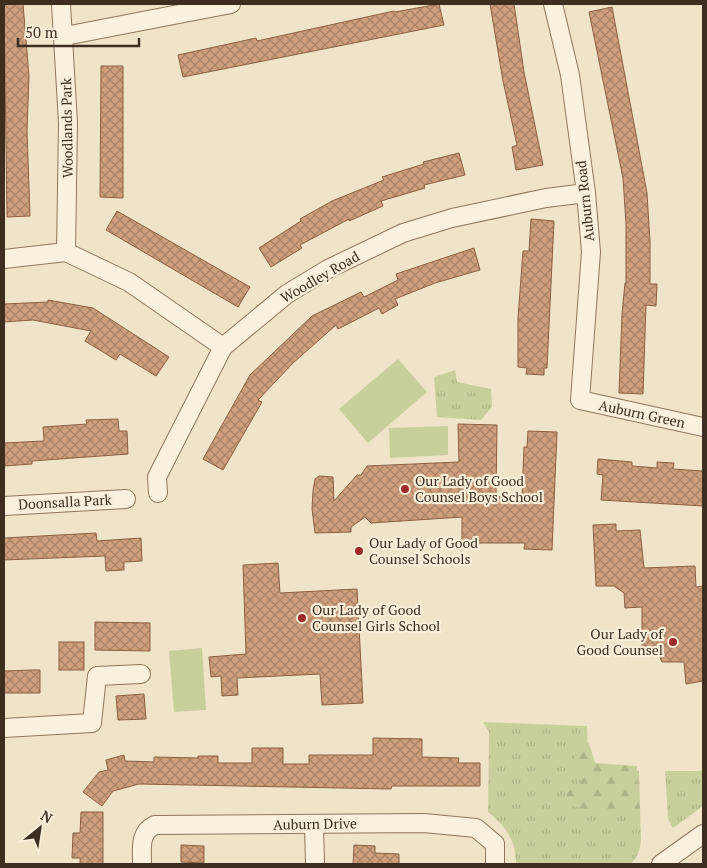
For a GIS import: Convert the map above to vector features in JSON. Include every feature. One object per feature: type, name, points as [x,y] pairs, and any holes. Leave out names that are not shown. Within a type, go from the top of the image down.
[{"type":"street","name":"Woodlands Park","points":[[61,4],[68,123],[66,252]]},
{"type":"street","points":[[64,36],[231,4]]},
{"type":"street","name":"Auburn Road","points":[[553,4],[570,75],[586,193],[591,252],[580,400]]},
{"type":"street","name":"Woodley Road","points":[[158,493],[158,477],[223,347],[287,294],[328,269],[403,233],[452,218],[546,198],[586,193]]},
{"type":"street","points":[[4,259],[66,252],[129,282],[223,347]]},
{"type":"street","name":"Auburn Green","points":[[580,400],[703,427]]},
{"type":"street","name":"Doonsalla Park","points":[[4,506],[126,499]]},
{"type":"street","points":[[4,728],[92,723],[97,676],[141,674]]},
{"type":"street","name":"Auburn Drive","points":[[142,864],[142,838],[148,828],[155,825],[424,823],[476,828],[495,844],[495,864]]},
{"type":"street","points":[[314,825],[315,864]]},
{"type":"street","points":[[661,864],[703,834]]},
{"type":"green space","points":[[398,359],[427,392],[368,443],[339,409]]},
{"type":"green space","points":[[455,370],[457,382],[491,389],[492,407],[481,420],[437,417],[434,377]]},
{"type":"green space","points":[[448,426],[448,455],[390,458],[389,428]]},
{"type":"green space","points":[[202,648],[206,710],[174,712],[169,651]]},
{"type":"green space","points":[[483,722],[587,726],[589,772],[639,771],[641,840],[638,853],[633,862],[630,864],[516,864],[516,855],[509,835],[488,812],[489,732]]},
{"type":"green space","points":[[580,743],[589,743],[595,763],[637,766],[639,808],[606,814],[572,806],[566,794],[585,777],[574,761]]},
{"type":"green space","points":[[665,771],[703,771],[703,806],[673,828],[668,819]]},
{"type":"building","points":[[4,4],[23,4],[29,76],[27,131],[30,216],[7,217]]},
{"type":"building","points":[[439,4],[444,25],[183,77],[178,55],[256,38],[257,41],[394,11]]},
{"type":"building","points":[[490,4],[514,4],[524,72],[543,165],[516,170],[512,147],[517,145],[503,81]]},
{"type":"building","points":[[612,7],[647,193],[650,284],[657,284],[656,306],[646,305],[643,394],[619,393],[622,314],[626,283],[626,224],[623,178],[589,12]]},
{"type":"building","points":[[101,66],[123,66],[123,198],[100,197]]},
{"type":"building","points":[[459,153],[465,175],[424,185],[425,188],[381,201],[383,206],[349,221],[349,219],[300,245],[302,248],[271,267],[259,248],[301,221],[300,219],[332,201],[384,180],[382,177],[424,164],[423,162]]},
{"type":"building","points":[[117,211],[250,287],[238,307],[106,230]]},
{"type":"building","points":[[531,219],[554,221],[547,368],[544,368],[544,375],[526,374],[527,368],[518,367],[518,318],[523,251],[529,251]]},
{"type":"building","points":[[474,248],[480,270],[435,283],[395,299],[398,305],[382,314],[379,308],[338,329],[336,325],[293,363],[258,400],[262,402],[223,470],[203,459],[250,375],[312,316],[361,292],[364,297],[398,280],[396,274]]},
{"type":"building","points":[[48,300],[93,308],[169,357],[156,376],[120,354],[116,360],[85,341],[91,331],[33,320],[4,322],[4,304],[48,302]]},
{"type":"building","points":[[118,419],[119,431],[127,431],[128,454],[32,461],[32,464],[4,466],[4,443],[44,441],[43,427],[87,424],[86,420]]},
{"type":"building","name":"Our Lady of Good Counsel Boys School","points":[[458,424],[497,425],[496,497],[522,496],[524,447],[527,447],[528,431],[557,432],[552,550],[524,549],[525,543],[462,543],[462,517],[371,523],[365,517],[351,527],[351,532],[315,533],[312,509],[315,479],[319,476],[333,477],[334,501],[357,475],[361,475],[367,466],[459,462]]},
{"type":"building","points":[[598,459],[632,462],[632,466],[657,468],[657,462],[674,463],[673,469],[703,471],[703,506],[601,500],[603,475],[597,474]]},
{"type":"building","points":[[616,524],[616,531],[640,530],[644,568],[695,566],[696,587],[703,586],[703,681],[686,684],[684,662],[662,662],[658,653],[642,652],[642,607],[625,608],[624,593],[614,586],[596,586],[593,525]]},
{"type":"building","points":[[96,533],[97,541],[141,538],[142,561],[124,562],[124,570],[106,571],[105,556],[4,560],[4,538]]},
{"type":"building","name":"Our Lady of Good Counsel Girls School","points":[[278,563],[280,593],[357,589],[363,703],[322,705],[320,674],[237,678],[238,695],[222,696],[221,676],[211,677],[209,657],[246,654],[243,565]]},
{"type":"building","points":[[95,622],[150,623],[150,651],[95,650]]},
{"type":"building","points":[[59,642],[84,642],[84,670],[59,670]]},
{"type":"building","points":[[40,670],[40,693],[4,693],[4,671]]},
{"type":"building","points":[[144,694],[146,719],[118,720],[116,696]]},
{"type":"building","points":[[373,738],[422,739],[422,757],[459,758],[458,763],[480,763],[480,786],[392,786],[391,789],[139,784],[113,791],[102,806],[83,792],[99,772],[108,770],[106,760],[124,755],[125,761],[154,762],[154,757],[198,758],[198,756],[218,756],[218,763],[252,763],[252,748],[283,748],[283,764],[309,764],[309,755],[373,755]]},
{"type":"building","points":[[81,812],[103,812],[103,864],[80,864],[80,858],[72,858],[73,833],[80,833]]},
{"type":"building","points":[[181,845],[204,846],[204,863],[181,862]]},
{"type":"building","points":[[354,845],[375,846],[375,853],[399,854],[399,864],[353,864]]},
{"type":"place","name":"Our Lady of Good Counsel Boys School","points":[[405,489]]},
{"type":"place","name":"Our Lady of Good Counsel Schools","points":[[359,551]]},
{"type":"place","name":"Our Lady of Good Counsel Girls School","points":[[302,618]]},
{"type":"place","name":"Our Lady of Good Counsel","points":[[673,642]]}]
